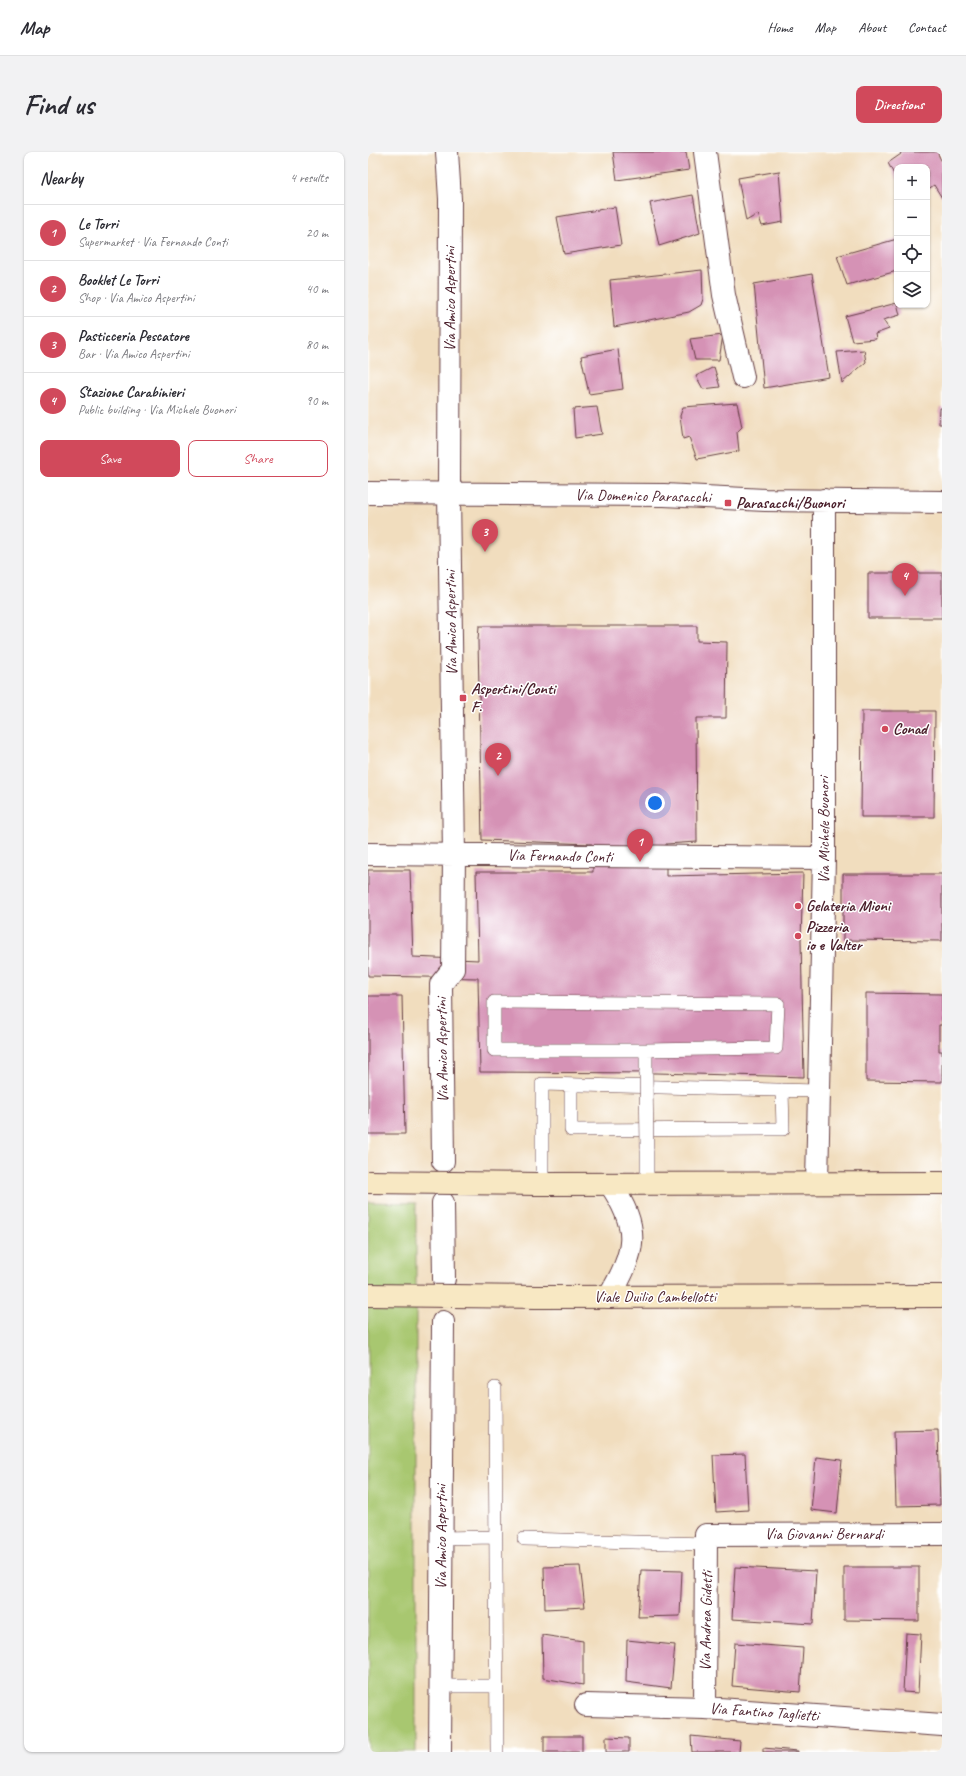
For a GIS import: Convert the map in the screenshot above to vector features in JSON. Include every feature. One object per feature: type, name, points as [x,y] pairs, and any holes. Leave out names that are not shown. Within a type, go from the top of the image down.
[{"type":"main road","points":[[368,1182],[540,1184],[942,1183]]},
{"type":"main road","name":"Viale Duilio Cambellotti","points":[[368,1295],[536,1297],[942,1296]]},
{"type":"street","name":"Via Amico Aspertini","points":[[443,1161],[441,984],[453,969],[454,855],[449,493],[450,199],[447,152]]},
{"type":"street","points":[[705,152],[724,295],[743,377]]},
{"type":"street","name":"Via Domenico Parasacchi","points":[[368,493],[664,495],[765,500],[942,502]]},
{"type":"street","name":"Via Michele Buonori","points":[[817,1183],[824,858],[824,500]]},
{"type":"street","name":"Via Fernando Conti","points":[[368,854],[824,858]]},
{"type":"street","points":[[609,1297],[626,1267],[632,1241],[632,1230],[626,1212],[610,1184]]},
{"type":"street","points":[[443,1203],[444,1279]]},
{"type":"street","name":"Via Amico Aspertini","points":[[440,1752],[443,1322]]},
{"type":"street","name":"Via Giovanni Bernardi","points":[[706,1539],[942,1534]]},
{"type":"street","name":"Via Andrea Gidetti","points":[[705,1708],[706,1539]]},
{"type":"street","name":"Via Fantino Taglietti","points":[[586,1706],[705,1708],[942,1725]]},
{"type":"lane","points":[[494,1002],[778,1004],[776,1048],[646,1050],[494,1050],[494,1002]]},
{"type":"lane","points":[[646,1050],[647,1184]]},
{"type":"lane","points":[[540,1184],[542,1084],[818,1091]]},
{"type":"lane","points":[[571,1085],[571,1130],[783,1129],[782,1090]]},
{"type":"lane","points":[[495,1388],[497,1752]]},
{"type":"lane","points":[[442,1538],[495,1537]]},
{"type":"lane","points":[[524,1539],[706,1539]]},
{"type":"lane","points":[[440,1686],[496,1686]]},
{"type":"green space","points":[[368,1202],[416,1203],[416,1752],[368,1752]]},
{"type":"building","points":[[613,152],[686,152],[689,170],[617,180]]},
{"type":"building","points":[[900,152],[940,152],[938,154],[942,162],[942,198],[934,185],[930,188],[930,164],[894,164],[894,174],[888,163],[901,154]]},
{"type":"building","points":[[779,171],[783,222],[762,226],[758,214],[746,221],[738,178]]},
{"type":"building","points":[[693,195],[700,233],[659,246],[650,203]]},
{"type":"building","points":[[615,207],[621,245],[564,254],[557,217]]},
{"type":"building","points":[[894,240],[894,272],[847,285],[837,256]]},
{"type":"building","points":[[702,270],[703,299],[701,305],[689,312],[614,327],[610,280]]},
{"type":"building","points":[[812,274],[829,377],[764,388],[754,284]]},
{"type":"building","points":[[894,304],[894,308],[898,308],[900,315],[883,320],[889,329],[875,334],[876,339],[852,341],[845,316]]},
{"type":"building","points":[[723,335],[719,360],[695,360],[690,339]]},
{"type":"building","points":[[618,349],[623,389],[589,394],[581,356]]},
{"type":"building","points":[[864,350],[866,362],[842,383],[837,352]]},
{"type":"building","points":[[714,367],[720,387],[703,389],[696,376]]},
{"type":"building","points":[[737,403],[742,427],[737,432],[739,451],[697,459],[689,437],[683,439],[680,416],[683,407]]},
{"type":"building","points":[[597,407],[602,434],[575,438],[573,409]]},
{"type":"building","points":[[940,408],[942,408],[942,424],[939,424]]},
{"type":"building","points":[[868,573],[942,573],[942,618],[868,618]]},
{"type":"building","points":[[479,626],[697,626],[697,641],[727,642],[726,718],[696,718],[697,842],[666,844],[666,876],[803,873],[801,940],[804,1077],[657,1073],[480,1072],[478,978],[368,976],[368,870],[410,870],[413,957],[478,960],[476,872],[593,872],[592,844],[482,840]]},
{"type":"building","points":[[862,711],[935,711],[934,817],[861,817]]},
{"type":"building","points":[[843,874],[942,874],[942,941],[843,940]]},
{"type":"building","points":[[866,993],[942,994],[942,1025],[939,1025],[939,1051],[942,1051],[942,1082],[866,1081]]},
{"type":"building","points":[[368,996],[402,996],[405,1134],[368,1134]]},
{"type":"building","points":[[938,1430],[940,1505],[896,1506],[894,1431]]},
{"type":"building","points":[[745,1454],[748,1510],[716,1512],[713,1455]]},
{"type":"building","points":[[816,1457],[842,1460],[837,1513],[811,1510]]},
{"type":"building","points":[[580,1566],[585,1607],[545,1609],[544,1567]]},
{"type":"building","points":[[735,1567],[816,1571],[813,1624],[732,1619]]},
{"type":"building","points":[[844,1567],[919,1567],[919,1621],[844,1620]]},
{"type":"building","points":[[641,1570],[682,1571],[680,1616],[638,1617]]},
{"type":"building","points":[[906,1633],[921,1634],[918,1693],[903,1692]]},
{"type":"building","points":[[542,1635],[583,1641],[583,1685],[543,1678]]},
{"type":"building","points":[[627,1640],[675,1645],[671,1688],[626,1682]]},
{"type":"building","points":[[735,1643],[803,1648],[800,1692],[732,1686]]},
{"type":"building","points":[[544,1736],[582,1736],[582,1752],[544,1752]]},
{"type":"building","points":[[691,1736],[740,1741],[739,1752],[692,1752]]},
{"type":"building","points":[[606,1737],[629,1738],[629,1752],[606,1752]]},
{"type":"building","points":[[763,1748],[798,1751],[798,1752],[763,1752]]},
{"type":"place","name":"Parasacchi/Buonori","points":[[728,503]]},
{"type":"place","name":"Pasticceria Pescatore","points":[[485,552]]},
{"type":"place","name":"Stazione Carabinieri","points":[[905,596]]},
{"type":"place","name":"Aspertini/Conti F.","points":[[463,698]]},
{"type":"place","name":"Conad","points":[[885,729]]},
{"type":"place","name":"Booklet Le Torri","points":[[498,776]]},
{"type":"place","name":"Le Torri","points":[[640,862]]},
{"type":"place","name":"Gelateria Mioni","points":[[798,906]]},
{"type":"place","name":"Pizzeria io e Valter","points":[[798,936]]}]
